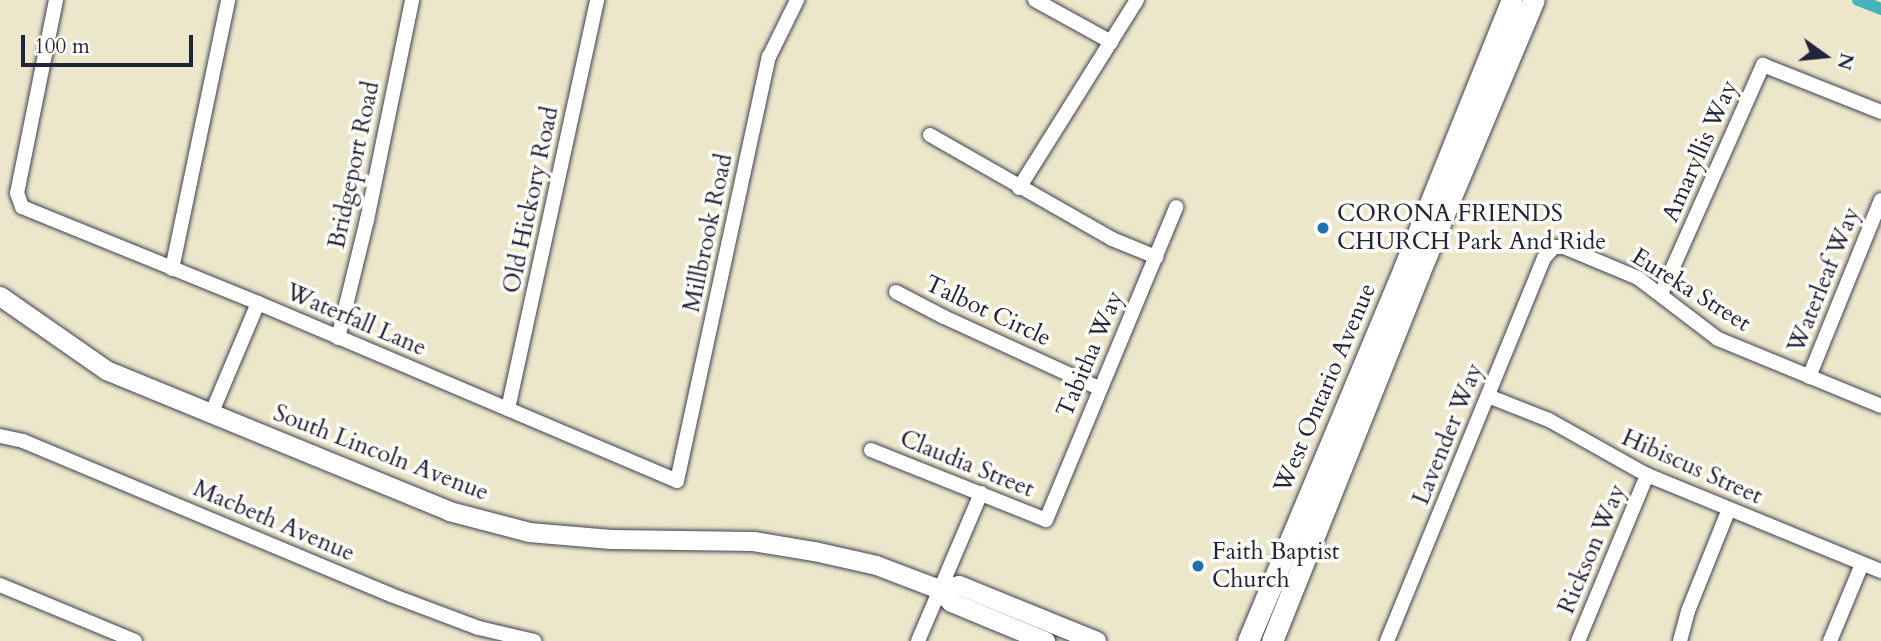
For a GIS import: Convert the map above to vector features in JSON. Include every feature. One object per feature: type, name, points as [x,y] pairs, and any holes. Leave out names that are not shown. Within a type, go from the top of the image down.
[{"type":"main road","name":"West Ontario Avenue","points":[[1248,641],[1512,0]]},
{"type":"main road","name":"West Ontario Avenue","points":[[1272,641],[1419,274],[1534,0]]},
{"type":"main road","name":"South Lincoln Avenue","points":[[0,296],[106,370],[449,511],[529,532],[611,539],[753,541],[876,565],[939,589],[951,602],[1045,641]]},
{"type":"main road","name":"South Lincoln Avenue","points":[[939,589],[959,585],[1096,641]]},
{"type":"street","name":"Waterfall Lane","points":[[56,0],[17,193],[22,207],[258,303],[677,481]]},
{"type":"street","points":[[172,269],[228,0]]},
{"type":"street","name":"Bridgeport Road","points":[[338,338],[367,220],[412,0]]},
{"type":"street","name":"Old Hickory Road","points":[[509,409],[597,0]]},
{"type":"street","name":"Millbrook Road","points":[[677,481],[769,57],[797,0]]},
{"type":"street","points":[[1034,0],[1111,42]]},
{"type":"street","points":[[1019,188],[1137,0]]},
{"type":"street","name":"Amaryllis Way","points":[[1661,294],[1763,65],[1881,112]]},
{"type":"street","points":[[930,135],[1112,239],[1156,257]]},
{"type":"street","name":"Waterleaf Way","points":[[1809,377],[1881,200]]},
{"type":"street","name":"Tabitha Way","points":[[1046,520],[1176,207]]},
{"type":"street","name":"Eureka Street","points":[[1554,247],[1564,247],[1639,278],[1718,339],[1881,406]]},
{"type":"street","name":"Lavender Way","points":[[1387,641],[1544,258],[1554,247]]},
{"type":"street","name":"Talbot Circle","points":[[896,292],[1099,388]]},
{"type":"street","points":[[212,412],[258,303]]},
{"type":"street","name":"Hibiscus Street","points":[[1488,396],[1549,420],[1647,475],[1881,571]]},
{"type":"street","name":"Macbeth Avenue","points":[[0,436],[23,441],[391,595],[479,628],[534,641]]},
{"type":"street","name":"Claudia Street","points":[[871,450],[1046,520]]},
{"type":"street","name":"Rickson Way","points":[[1578,641],[1647,475]]},
{"type":"street","points":[[918,641],[981,493]]},
{"type":"street","points":[[1680,641],[1688,611],[1729,509]]},
{"type":"street","points":[[1830,641],[1862,564]]},
{"type":"street","points":[[0,586],[135,641]]},
{"type":"waterway","points":[[1858,0],[1881,9]]},
{"type":"place","name":"CORONA FRIENDS CHURCH Park And Ride","points":[[1323,228]]},
{"type":"place","name":"Faith Baptist Church","points":[[1198,566]]}]
